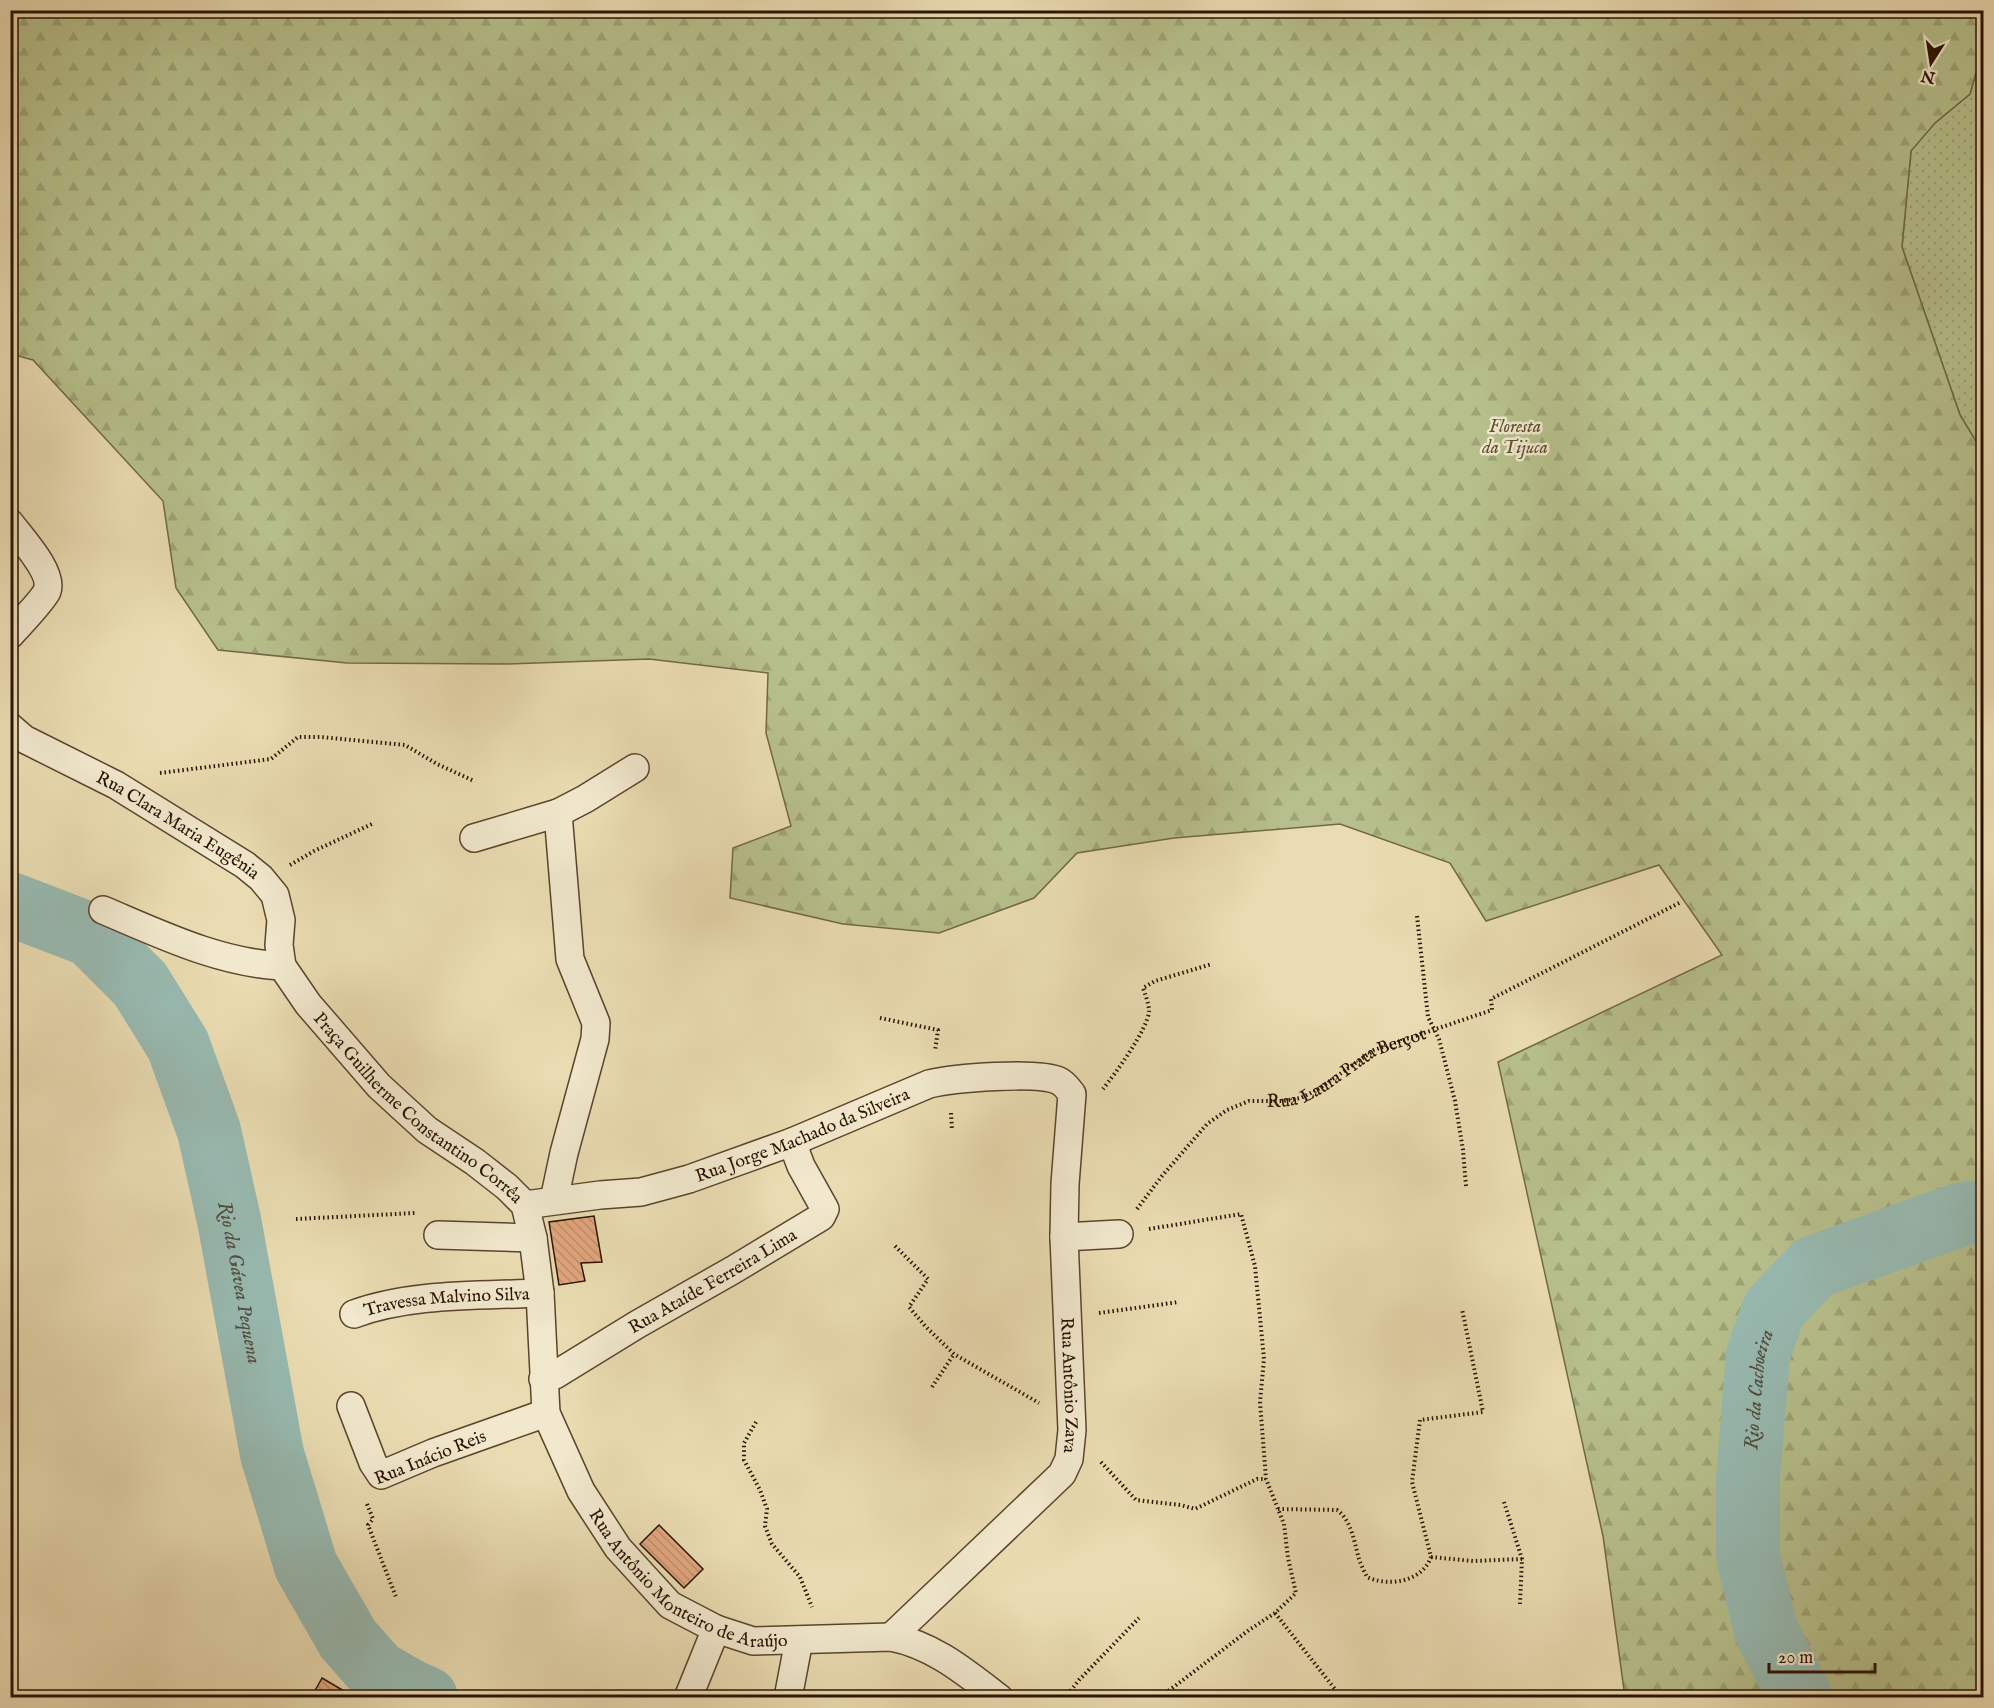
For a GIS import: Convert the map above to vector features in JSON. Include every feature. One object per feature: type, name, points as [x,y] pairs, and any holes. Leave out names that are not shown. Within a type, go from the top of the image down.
[{"type":"street","points":[[10,522],[44,569],[49,580],[47,592],[10,635]]},
{"type":"street","name":"Rua Clara Maria Eugênia","points":[[10,728],[24,739],[116,785],[245,865],[261,878],[275,895],[281,920],[279,945],[282,966]]},
{"type":"street","points":[[474,838],[558,813],[635,768]]},
{"type":"street","points":[[554,1200],[564,1153],[595,1039],[596,1023],[570,958],[558,813]]},
{"type":"street","points":[[103,910],[194,948],[260,965],[282,966]]},
{"type":"street","name":"Praça Guilherme Constantino Corrêa","points":[[282,966],[308,1004],[379,1086],[427,1130],[475,1162],[507,1187],[525,1205],[533,1238],[540,1293]]},
{"type":"street","name":"Rua Jorge Machado da Silveira","points":[[525,1205],[641,1192],[797,1154],[929,1084],[948,1080],[1049,1077],[1062,1082],[1072,1094]]},
{"type":"street","name":"Rua Antônio Zava","points":[[891,1637],[1062,1474],[1069,1459],[1071,1421],[1064,1237],[1065,1184],[1072,1094]]},
{"type":"street","name":"Rua Ataíde Ferreira Lima","points":[[549,1377],[821,1217],[825,1209],[797,1154]]},
{"type":"street","points":[[1064,1237],[1119,1234]]},
{"type":"street","points":[[438,1235],[533,1238]]},
{"type":"street","name":"Rua Antônio Monteiro de Araújo","points":[[540,1293],[549,1377],[546,1413],[581,1491],[618,1548],[670,1605],[716,1629],[753,1641],[891,1637],[922,1645],[960,1668],[999,1698]]},
{"type":"street","name":"Travessa Malvino Silva","points":[[354,1314],[400,1302],[540,1293]]},
{"type":"street","name":"Rua Inácio Reis","points":[[351,1406],[377,1469],[433,1453],[546,1413]]},
{"type":"street","points":[[688,1698],[716,1629]]},
{"type":"street","points":[[788,1698],[799,1640]]},
{"type":"path","points":[[116,785],[169,771],[271,759],[298,737],[405,745],[437,764],[474,781]]},
{"type":"path","points":[[269,887],[289,865],[374,823]]},
{"type":"path","name":"Rua Laura Prata Berçot","points":[[1119,1234],[1183,1151],[1207,1124],[1227,1110],[1249,1101],[1282,1101],[1301,1098],[1320,1088],[1374,1050],[1492,1010],[1491,999],[1681,902]]},
{"type":"path","points":[[1417,916],[1428,1017],[1439,1039],[1455,1101],[1466,1186]]},
{"type":"path","points":[[1070,1124],[1105,1086],[1142,1030],[1149,1010],[1143,988],[1155,981],[1212,964]]},
{"type":"path","points":[[880,1018],[938,1030],[929,1084]]},
{"type":"path","points":[[296,1219],[418,1213]]},
{"type":"path","points":[[1119,1234],[1241,1214],[1256,1266],[1264,1359],[1260,1402],[1266,1479],[1284,1524],[1288,1558],[1296,1593],[1275,1613],[1159,1698]]},
{"type":"path","points":[[895,1246],[928,1279],[909,1307],[926,1327],[954,1354],[1071,1421],[1136,1500],[1180,1504],[1195,1509],[1257,1479],[1266,1479]]},
{"type":"path","points":[[1068,1319],[1179,1302]]},
{"type":"path","points":[[1278,1509],[1337,1510],[1344,1515],[1367,1577],[1378,1582],[1411,1578],[1428,1566],[1431,1557],[1412,1482],[1420,1420],[1483,1412],[1462,1309]]},
{"type":"path","points":[[932,1387],[954,1354]]},
{"type":"path","points":[[756,1422],[744,1443],[744,1460],[767,1509],[765,1526],[772,1544],[800,1576],[806,1595],[826,1638]]},
{"type":"path","name":"Rua Inácio Reis","points":[[377,1469],[360,1487],[373,1519],[368,1525],[396,1597]]},
{"type":"path","points":[[1504,1502],[1522,1559],[1520,1604]]},
{"type":"path","points":[[1431,1557],[1473,1561],[1522,1559]]},
{"type":"path","points":[[1275,1613],[1342,1698]]},
{"type":"path","points":[[1065,1698],[1138,1618]]},
{"type":"green space","name":"Floresta da Tijuca","points":[[10,11],[1983,11],[1983,48],[1970,94],[1935,123],[1911,151],[1902,247],[1960,415],[1983,453],[1983,1697],[1625,1697],[1603,1536],[1498,1062],[1722,955],[1659,865],[1486,921],[1450,863],[1340,824],[1174,838],[1077,853],[1034,898],[939,933],[843,924],[730,898],[733,848],[791,826],[766,733],[768,673],[649,659],[506,664],[347,663],[218,650],[176,588],[163,501],[33,360],[11,354]]},
{"type":"green space","points":[[1983,48],[1983,453],[1960,415],[1902,247],[1911,150],[1935,123],[1970,94]]},
{"type":"building","points":[[594,1216],[602,1262],[581,1263],[585,1281],[559,1285],[549,1222]]},
{"type":"building","points":[[659,1525],[703,1569],[684,1588],[640,1544]]},
{"type":"building","points":[[322,1678],[356,1698],[311,1698]]},
{"type":"waterway","name":"Rio da Gávea Pequena","points":[[10,904],[91,935],[140,984],[178,1045],[209,1131],[229,1220],[272,1454],[306,1566],[348,1639],[377,1672],[426,1698]]},
{"type":"waterway","name":"Rio da Cachoeira","points":[[1801,1698],[1766,1631],[1748,1556],[1748,1479],[1758,1355],[1774,1309],[1814,1267],[1959,1215],[1984,1211]]}]
